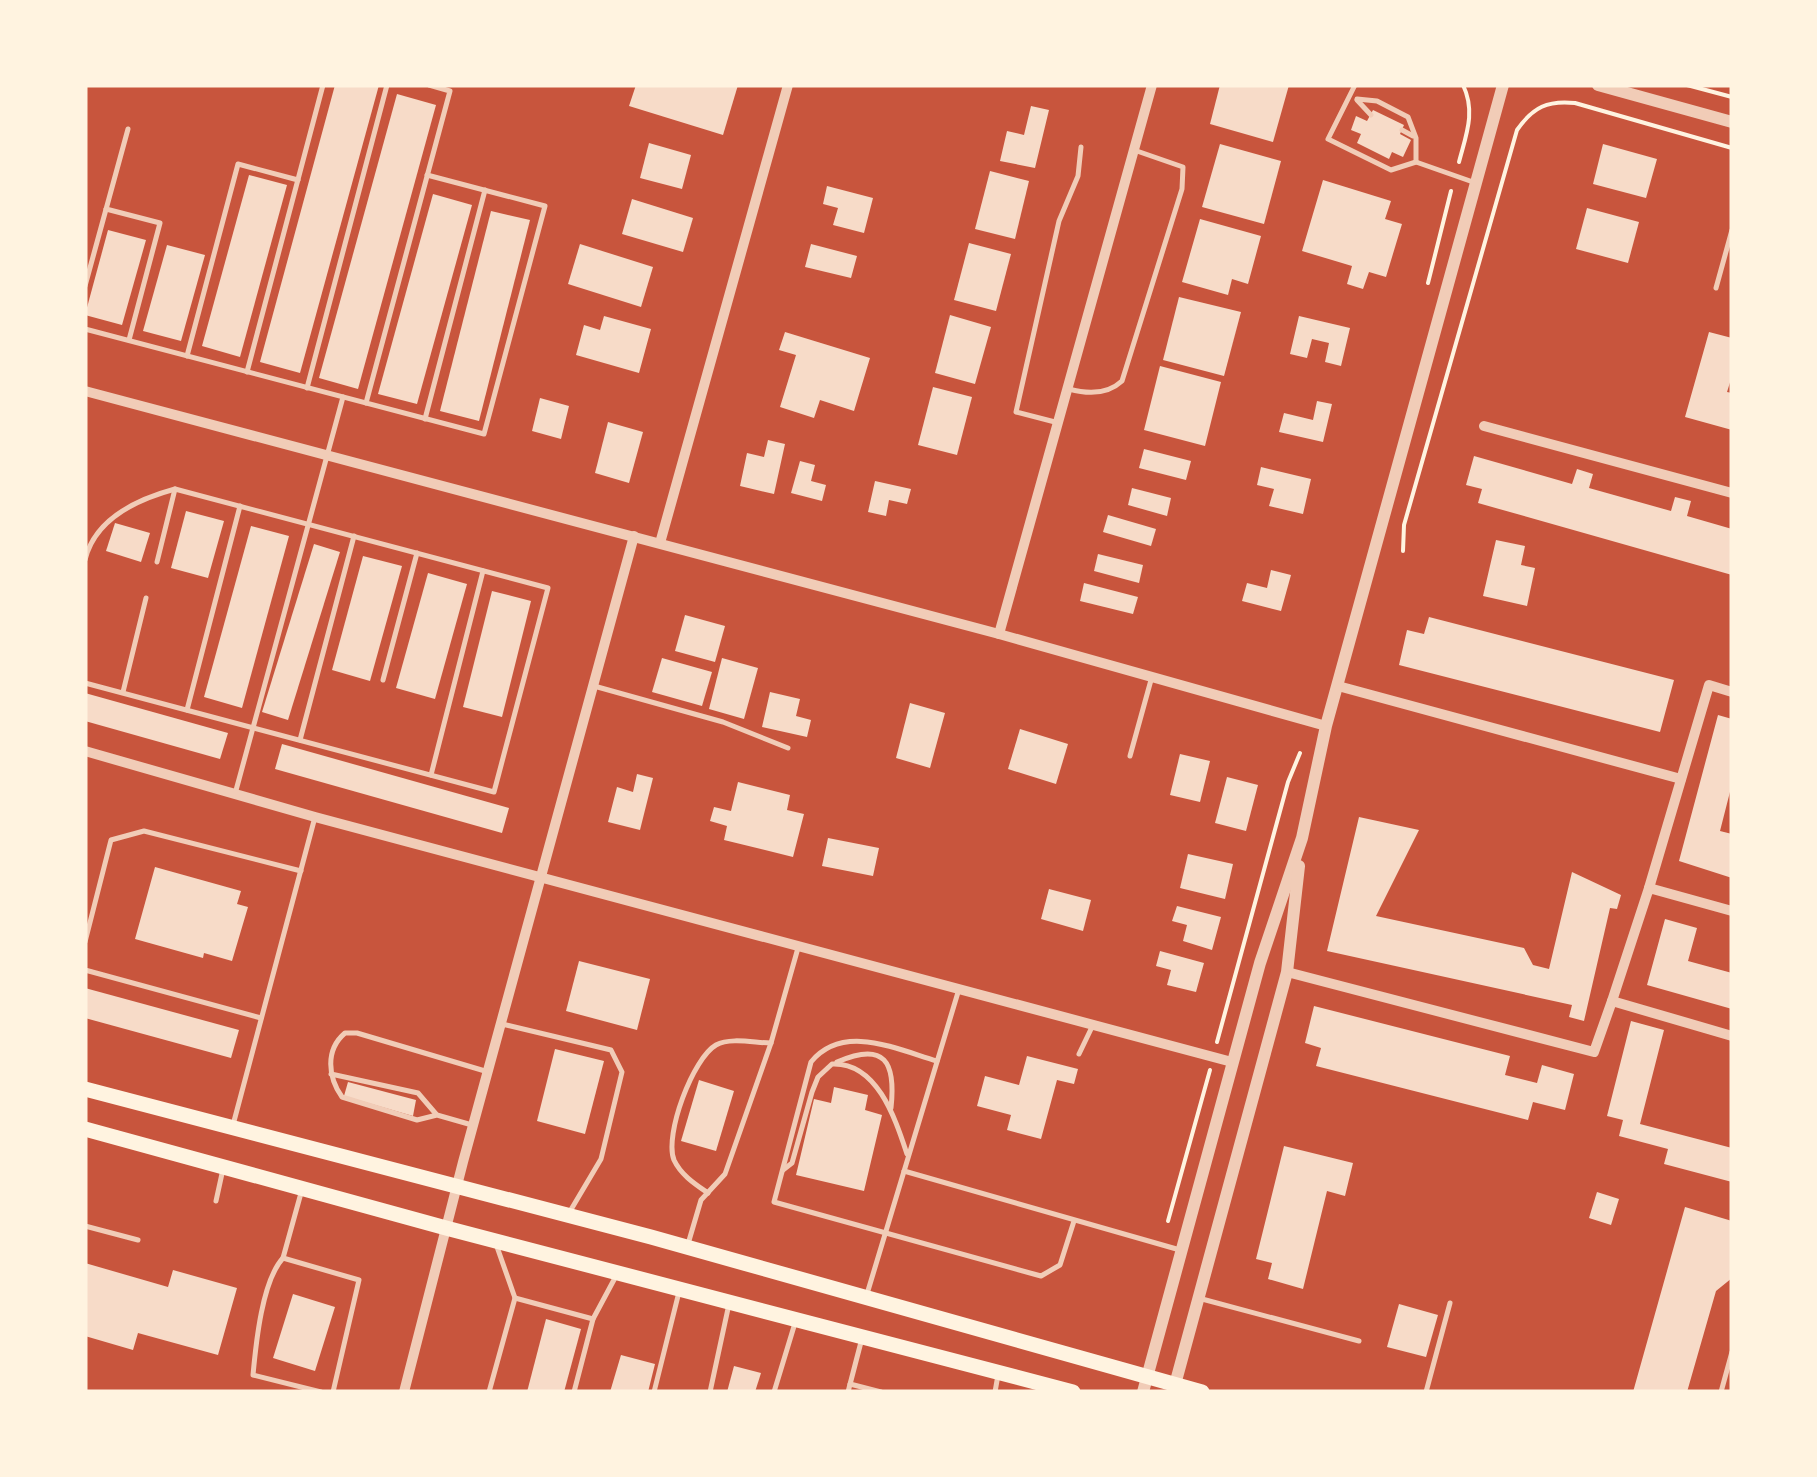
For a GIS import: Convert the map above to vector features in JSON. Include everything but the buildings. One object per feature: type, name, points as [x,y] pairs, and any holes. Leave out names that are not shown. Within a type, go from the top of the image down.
[{"type":"main road","points":[[85,1088],[866,1296],[1145,1384],[1202,1392]]},
{"type":"main road","points":[[85,1128],[495,1242],[1066,1391]]},
{"type":"street","points":[[660,543],[788,85]]},
{"type":"street","points":[[999,634],[1152,85]]},
{"type":"street","points":[[1174,1388],[1287,972],[1302,838],[1326,726],[1503,85]]},
{"type":"street","points":[[1598,85],[1732,122]]},
{"type":"street","points":[[85,391],[999,634],[1326,726]]},
{"type":"street","points":[[1484,426],[1732,494]]},
{"type":"street","points":[[404,1392],[634,536]]},
{"type":"street","points":[[1338,686],[1681,779]]},
{"type":"street","points":[[1287,972],[1594,1052],[1709,686],[1732,692]]},
{"type":"street","points":[[85,751],[1232,1062]]},
{"type":"street","points":[[1145,1384],[1260,963],[1302,838]]},
{"type":"street","points":[[1648,888],[1732,911]]},
{"type":"street","points":[[1612,1001],[1732,1036]]},
{"type":"lane","points":[[247,372],[323,85]]},
{"type":"lane","points":[[307,388],[387,85]]},
{"type":"lane","points":[[366,403],[450,91],[429,85]]},
{"type":"lane","points":[[1354,85],[1354,96],[1328,139],[1391,170],[1416,162],[1478,184]]},
{"type":"lane","points":[[1354,96],[1370,115]]},
{"type":"lane","points":[[1354,96],[1378,101],[1408,117],[1416,138],[1416,162]]},
{"type":"lane","points":[[85,286],[128,129]]},
{"type":"lane","points":[[1402,130],[1416,138]]},
{"type":"lane","points":[[1058,423],[1016,412],[1059,221],[1078,176],[1081,148]]},
{"type":"lane","points":[[1068,388],[1083,392],[1106,390],[1116,387],[1126,374],[1182,188],[1182,167],[1134,150]]},
{"type":"lane","points":[[188,356],[238,164],[298,180]]},
{"type":"lane","points":[[85,329],[484,434],[545,206],[427,175]]},
{"type":"lane","points":[[425,419],[485,190]]},
{"type":"lane","points":[[106,209],[160,223],[129,340]]},
{"type":"lane","points":[[1716,288],[1732,230]]},
{"type":"lane","points":[[235,794],[343,397]]},
{"type":"lane","points":[[156,562],[175,489]]},
{"type":"lane","points":[[85,560],[86,550],[101,528],[140,499],[175,489],[548,588],[494,792],[85,683]]},
{"type":"lane","points":[[188,710],[240,506]]},
{"type":"lane","points":[[300,740],[354,536]]},
{"type":"lane","points":[[384,680],[416,553]]},
{"type":"lane","points":[[431,775],[483,571]]},
{"type":"lane","points":[[123,693],[146,598]]},
{"type":"lane","points":[[1130,756],[1152,677]]},
{"type":"lane","points":[[594,686],[723,722],[788,748]]},
{"type":"lane","points":[[232,1128],[316,816]]},
{"type":"lane","points":[[85,942],[112,840],[144,831],[300,871]]},
{"type":"lane","points":[[687,1247],[701,1200],[725,1174],[772,1043],[799,946]]},
{"type":"lane","points":[[85,970],[261,1018]]},
{"type":"lane","points":[[866,1296],[959,989]]},
{"type":"lane","points":[[501,1024],[611,1050],[622,1072],[602,1159],[567,1215]]},
{"type":"lane","points":[[1080,1054],[1093,1024]]},
{"type":"lane","points":[[473,1126],[437,1115],[417,1120],[342,1098],[332,1074],[332,1048],[345,1033],[358,1033],[488,1072]]},
{"type":"lane","points":[[937,1062],[859,1041],[845,1040],[821,1050],[811,1062],[774,1202],[1041,1276],[1060,1265],[1074,1221]]},
{"type":"lane","points":[[708,1194],[684,1174],[672,1152],[672,1136],[683,1097],[713,1046],[772,1043]]},
{"type":"lane","points":[[782,1171],[792,1164],[818,1077],[832,1064],[858,1053],[873,1053],[882,1058],[891,1066],[891,1108]]},
{"type":"lane","points":[[832,1064],[859,1068],[891,1108],[908,1157]]},
{"type":"lane","points":[[332,1074],[418,1093],[437,1115]]},
{"type":"lane","points":[[216,1201],[224,1166]]},
{"type":"lane","points":[[904,1170],[1180,1250]]},
{"type":"lane","points":[[302,1189],[284,1258],[275,1267],[260,1324],[253,1375],[320,1392]]},
{"type":"lane","points":[[85,1226],[138,1240]]},
{"type":"lane","points":[[489,1392],[515,1298],[495,1242]]},
{"type":"lane","points":[[284,1258],[359,1280],[334,1392]]},
{"type":"lane","points":[[574,1392],[593,1319],[618,1274]]},
{"type":"lane","points":[[654,1392],[680,1289]]},
{"type":"lane","points":[[515,1298],[593,1319]]},
{"type":"lane","points":[[1198,1298],[1359,1341]]},
{"type":"lane","points":[[710,1392],[730,1302]]},
{"type":"lane","points":[[1426,1392],[1450,1303]]},
{"type":"lane","points":[[774,1392],[796,1318]]},
{"type":"lane","points":[[848,1392],[862,1336]]},
{"type":"lane","points":[[1721,1392],[1732,1352]]},
{"type":"lane","points":[[995,1392],[999,1372]]},
{"type":"lane","points":[[850,1384],[881,1392]]},
{"type":"path","points":[[1425,293],[1470,119],[1470,100],[1463,85]]},
{"type":"path","points":[[1687,85],[1732,98]]},
{"type":"path","points":[[1403,551],[1410,507],[1517,130],[1526,117],[1554,100],[1575,103],[1732,148]]},
{"type":"path","points":[[1268,862],[1288,782],[1301,752]]}]
